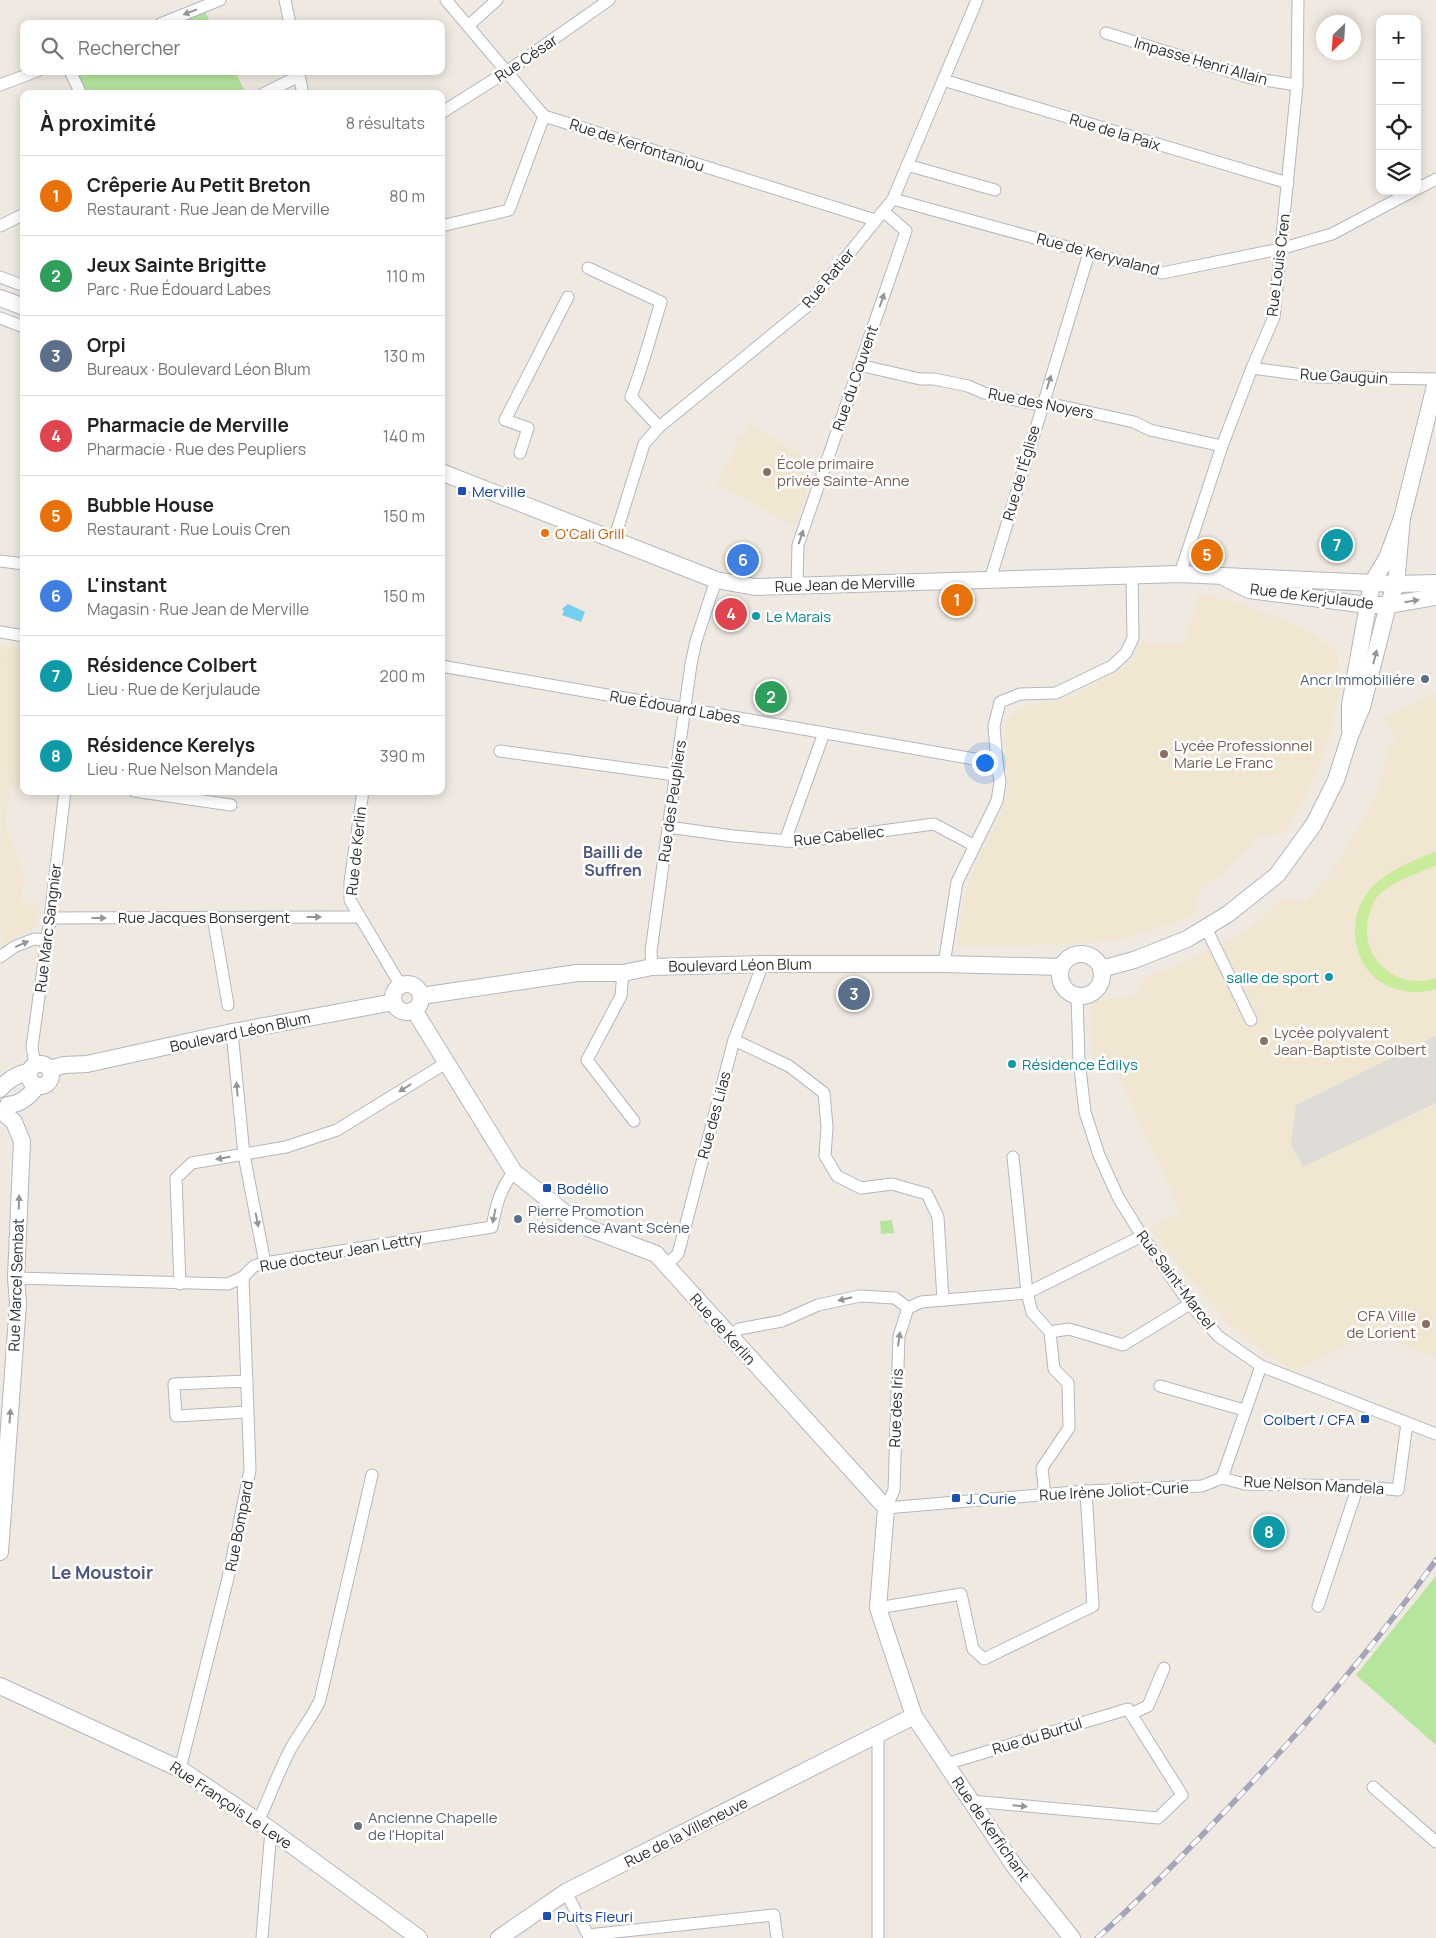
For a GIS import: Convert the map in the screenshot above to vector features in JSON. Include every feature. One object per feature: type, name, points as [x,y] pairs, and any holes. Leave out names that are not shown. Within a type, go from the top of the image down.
[{"type":"main road","points":[[2,303],[20,306]]},
{"type":"main road","points":[[1350,736],[1350,705],[1372,583],[1387,558],[1402,518],[1436,380]]},
{"type":"main road","name":"Rue Jean de Merville","points":[[445,474],[716,580],[755,586],[1180,574]]},
{"type":"main road","points":[[1101,969],[1134,960],[1187,939],[1228,914],[1277,875],[1314,824],[1336,780],[1350,736],[1362,707],[1388,605],[1396,584],[1402,518]]},
{"type":"main road","name":"Rue de Kerjulaude","points":[[1180,574],[1396,584],[1436,583]]},
{"type":"main road","name":"Rue de Kerjulaude","points":[[1221,575],[1248,590],[1368,605],[1388,605],[1436,597]]},
{"type":"main road","points":[[1372,583],[1388,605]]},
{"type":"main road","points":[[1085,954],[1092,957],[1101,969],[1102,975],[1098,986],[1089,994],[1077,996],[1072,994],[1060,980],[1061,968],[1071,956],[1085,954]]},
{"type":"main road","name":"Boulevard Léon Blum","points":[[418,1003],[577,973],[623,973],[652,967],[763,964],[944,964],[1061,968]]},
{"type":"main road","points":[[401,986],[414,986],[420,992],[418,1003],[402,1011],[394,1002],[395,993],[401,986]]},
{"type":"main road","name":"Boulevard Léon Blum","points":[[0,1089],[23,1073],[40,1074],[232,1032],[394,1002]]},
{"type":"main road","name":"Rue de Kerlin","points":[[418,1003],[446,1063],[514,1172],[580,1225],[656,1254],[886,1508]]},
{"type":"main road","name":"Boulevard Léon Blum","points":[[3,1107],[16,1105],[32,1093],[40,1074]]},
{"type":"main road","name":"Rue Marcel Sembat","points":[[0,1552],[18,1303],[16,1278],[22,1141],[14,1122],[3,1107]]},
{"type":"main road","points":[[886,1508],[878,1608],[914,1716]]},
{"type":"main road","name":"Rue François Le Leve","points":[[0,1686],[180,1769],[265,1826],[419,1938]]},
{"type":"main road","name":"Rue de la Villeneuve","points":[[499,1938],[566,1892],[914,1716]]},
{"type":"main road","name":"Rue de Kerfichant","points":[[914,1716],[1015,1867],[1069,1934]]},
{"type":"street","points":[[170,20],[220,0]]},
{"type":"street","points":[[285,0],[289,20]]},
{"type":"street","points":[[445,225],[509,210],[544,116],[446,0]]},
{"type":"street","points":[[468,26],[497,0]]},
{"type":"street","name":"Rue César","points":[[445,111],[506,72],[609,0]]},
{"type":"street","name":"Rue Ratier","points":[[614,540],[644,444],[659,427],[806,307],[893,199],[977,0]]},
{"type":"street","name":"Rue Louis Cren","points":[[1180,574],[1222,446],[1274,317],[1297,85],[1298,0]]},
{"type":"street","name":"Impasse Henri Allain","points":[[1106,33],[1251,78],[1297,85]]},
{"type":"street","points":[[0,85],[26,75]]},
{"type":"street","points":[[72,75],[79,90]]},
{"type":"street","points":[[270,90],[296,75]]},
{"type":"street","points":[[298,75],[302,90]]},
{"type":"street","name":"Rue de la Paix","points":[[943,80],[1288,183]]},
{"type":"street","name":"Rue de Kerfontaniou","points":[[544,116],[875,220]]},
{"type":"street","points":[[907,165],[995,190]]},
{"type":"street","points":[[1421,187],[1436,179]]},
{"type":"street","name":"Rue de Keryvaland","points":[[893,199],[1162,273],[1280,249],[1332,234],[1405,195]]},
{"type":"street","name":"Rue du Couvent","points":[[797,585],[798,545],[906,231],[883,211]]},
{"type":"street","points":[[0,226],[20,216]]},
{"type":"street","name":"Rue de l'Église","points":[[990,580],[1089,253]]},
{"type":"street","points":[[588,268],[661,302],[644,365],[631,397],[659,427]]},
{"type":"street","points":[[0,277],[20,284]]},
{"type":"street","points":[[520,453],[528,428],[505,420],[568,297]]},
{"type":"street","points":[[0,318],[20,326]]},
{"type":"street","name":"Rue des Noyers","points":[[859,365],[920,378],[942,380],[968,386],[984,393],[1033,404],[1052,404],[1134,422],[1150,430],[1222,446]]},
{"type":"street","name":"Rue Gauguin","points":[[1252,368],[1318,377],[1436,380]]},
{"type":"street","points":[[0,561],[20,564]]},
{"type":"street","points":[[944,964],[957,882],[997,801],[1000,782],[994,726],[1000,702],[1020,694],[1056,693],[1112,666],[1126,653],[1133,638],[1132,576]]},
{"type":"street","name":"Rue des Peupliers","points":[[652,967],[651,951],[693,656],[716,580]]},
{"type":"street","points":[[0,632],[20,635]]},
{"type":"street","name":"Rue Édouard Labes","points":[[445,667],[997,764]]},
{"type":"street","points":[[786,841],[824,734]]},
{"type":"street","points":[[500,751],[675,775]]},
{"type":"street","name":"Rue Marc Sangnier","points":[[40,1074],[32,1047],[65,795]]},
{"type":"street","points":[[164,795],[231,804]]},
{"type":"street","name":"Rue de Kerlin","points":[[362,795],[350,882],[350,900],[358,917],[401,986]]},
{"type":"street","name":"Rue Cabellec","points":[[668,827],[799,842],[934,824],[975,846]]},
{"type":"street","points":[[213,917],[228,1005]]},
{"type":"street","name":"Rue Jacques Bonsergent","points":[[50,918],[358,917]]},
{"type":"street","points":[[1206,928],[1251,1020]]},
{"type":"street","points":[[0,957],[14,947],[34,939],[47,940]]},
{"type":"street","name":"Rue des Lilas","points":[[666,1265],[678,1254],[734,1040],[763,964]]},
{"type":"street","points":[[623,973],[621,996],[588,1060],[634,1121]]},
{"type":"street","name":"Rue Saint-Marcel","points":[[1077,996],[1079,1060],[1085,1112],[1099,1155],[1118,1197],[1142,1236],[1190,1304],[1218,1336],[1261,1366],[1436,1434]]},
{"type":"street","points":[[232,1032],[244,1154],[265,1264]]},
{"type":"street","points":[[734,1040],[788,1066],[824,1093],[827,1127],[825,1156],[837,1176],[861,1188],[892,1184],[927,1194],[938,1217],[943,1300]]},
{"type":"street","points":[[180,1284],[176,1178],[192,1164],[286,1147],[337,1130],[446,1063]]},
{"type":"street","points":[[1012,1156],[1027,1294],[1032,1312],[1050,1332],[1054,1369],[1068,1383],[1069,1428],[1042,1468],[1046,1495]]},
{"type":"street","name":"Rue docteur Jean Lettry","points":[[16,1278],[228,1284],[243,1277],[254,1266],[492,1227],[497,1200],[505,1182],[514,1172]]},
{"type":"street","points":[[731,1337],[739,1329],[782,1321],[818,1306],[860,1296],[895,1298],[908,1308],[921,1302],[1027,1294],[1142,1236]]},
{"type":"street","name":"Rue Bompard","points":[[180,1769],[228,1578],[250,1470],[243,1277]]},
{"type":"street","points":[[1050,1332],[1068,1329],[1123,1345],[1190,1304]]},
{"type":"street","name":"Rue des Iris","points":[[886,1508],[894,1490],[899,1336],[908,1308]]},
{"type":"street","points":[[1222,1478],[1244,1410],[1261,1366]]},
{"type":"street","points":[[246,1382],[174,1384],[176,1416],[248,1412]]},
{"type":"street","points":[[1160,1386],[1244,1410]]},
{"type":"street","name":"Rue Nelson Mandela","points":[[1222,1478],[1245,1484],[1358,1486],[1398,1490],[1407,1423]]},
{"type":"street","points":[[262,1938],[265,1826],[289,1752],[320,1700],[372,1475]]},
{"type":"street","name":"Rue Irène Joliot-Curie","points":[[886,1508],[1086,1491],[1202,1486],[1222,1478]]},
{"type":"street","points":[[1318,1606],[1358,1486]]},
{"type":"street","points":[[878,1608],[961,1594],[972,1649],[984,1659],[1093,1606],[1086,1491]]},
{"type":"street","name":"Rue du Burtul","points":[[946,1764],[1148,1706],[1164,1668]]},
{"type":"street","points":[[971,1801],[1158,1818],[1182,1795],[1130,1711]]},
{"type":"street","points":[[878,1735],[878,1938]]},
{"type":"street","points":[[1373,1787],[1436,1842]]},
{"type":"street","points":[[566,1892],[588,1935],[774,1915],[777,1938]]},
{"type":"shaded area","name":"École primaire privée Sainte-Anne","points":[[751,425],[815,463],[808,480],[810,481],[795,527],[716,483],[739,444],[732,440],[735,435],[741,439]]},
{"type":"shaded area","name":"Lycée Professionnel Marie Le Franc","points":[[1198,594],[1241,603],[1311,632],[1338,653],[1339,693],[1330,734],[1317,772],[1285,834],[1259,835],[1221,875],[1200,890],[1193,915],[1145,933],[1105,942],[1015,946],[962,946],[957,944],[965,897],[974,867],[1000,816],[1008,787],[1004,735],[1010,717],[1028,705],[1075,695],[1125,665],[1135,656],[1139,641],[1183,645]]},
{"type":"shaded area","points":[[0,645],[20,648],[20,787],[10,787],[5,824],[24,879],[21,902],[40,905],[37,925],[1,948]]},
{"type":"shaded area","name":"Lycée polyvalent Jean-Baptiste Colbert","points":[[1436,694],[1436,1357],[1402,1344],[1391,1324],[1294,1371],[1268,1355],[1228,1323],[1150,1228],[1181,1213],[1115,1067],[1093,1064],[1091,1000],[1136,997],[1145,976],[1177,966],[1243,933],[1275,906],[1281,898],[1305,902],[1327,877],[1344,853],[1373,801],[1383,773],[1389,745],[1398,742],[1383,717]]},
{"type":"shaded area","points":[[1436,1036],[1436,1103],[1303,1167],[1291,1144],[1296,1105]]},
{"type":"green space","points":[[203,7],[209,20],[170,20]]},
{"type":"green space","points":[[72,75],[237,75],[244,90],[79,90]]},
{"type":"green space","points":[[1436,851],[1436,865],[1396,883],[1381,893],[1375,900],[1369,915],[1367,930],[1369,944],[1374,957],[1383,967],[1394,975],[1407,980],[1421,981],[1436,978],[1436,989],[1434,990],[1409,992],[1400,990],[1385,985],[1373,976],[1364,964],[1358,950],[1355,935],[1356,920],[1360,905],[1368,892],[1382,878]]},
{"type":"green space","points":[[892,1220],[894,1233],[881,1234],[880,1221]]},
{"type":"green space","points":[[1436,1576],[1436,1745],[1356,1675]]},
{"type":"water","points":[[568,604],[585,612],[581,622],[562,615],[564,611],[562,609]]},
{"type":"railway","points":[[1097,1938],[1181,1857],[1298,1732],[1383,1631],[1436,1560]]},
{"type":"place","name":"École primaire privée Sainte-Anne","points":[[767,472]]},
{"type":"place","name":"Merville","points":[[462,491]]},
{"type":"place","name":"O'Cali Grill","points":[[545,533]]},
{"type":"place","name":"Résidence Colbert","points":[[1337,545]]},
{"type":"place","name":"Bubble House","points":[[1207,555]]},
{"type":"place","name":"L'instant","points":[[743,560]]},
{"type":"place","name":"Crêperie Au Petit Breton","points":[[957,600]]},
{"type":"place","name":"Pharmacie de Merville","points":[[731,614]]},
{"type":"place","name":"Le Marais","points":[[756,616]]},
{"type":"place","name":"Ancr Immobiliére","points":[[1425,679]]},
{"type":"place","name":"Jeux Sainte Brigitte","points":[[771,697]]},
{"type":"place","name":"Lycée Professionnel Marie Le Franc","points":[[1164,754]]},
{"type":"place","name":"salle de sport","points":[[1329,977]]},
{"type":"place","name":"Orpi","points":[[854,994]]},
{"type":"place","name":"Lycée polyvalent Jean-Baptiste Colbert","points":[[1264,1041]]},
{"type":"place","name":"Résidence Édilys","points":[[1012,1064]]},
{"type":"place","name":"Bodélio","points":[[547,1188]]},
{"type":"place","name":"Pierre Promotion Résidence Avant Scène","points":[[518,1219]]},
{"type":"place","name":"CFA Ville de Lorient","points":[[1426,1324]]},
{"type":"place","name":"Colbert / CFA","points":[[1365,1419]]},
{"type":"place","name":"J. Curie","points":[[956,1498]]},
{"type":"place","name":"Résidence Kerelys","points":[[1269,1532]]},
{"type":"place","name":"Ancienne Chapelle de l'Hopital","points":[[358,1826]]},
{"type":"place","name":"Puits Fleuri","points":[[547,1916]]},
{"type":"district","name":"Bailli de Suffren","points":[[613,861]]},
{"type":"district","name":"Le Moustoir","points":[[102,1572]]}]
